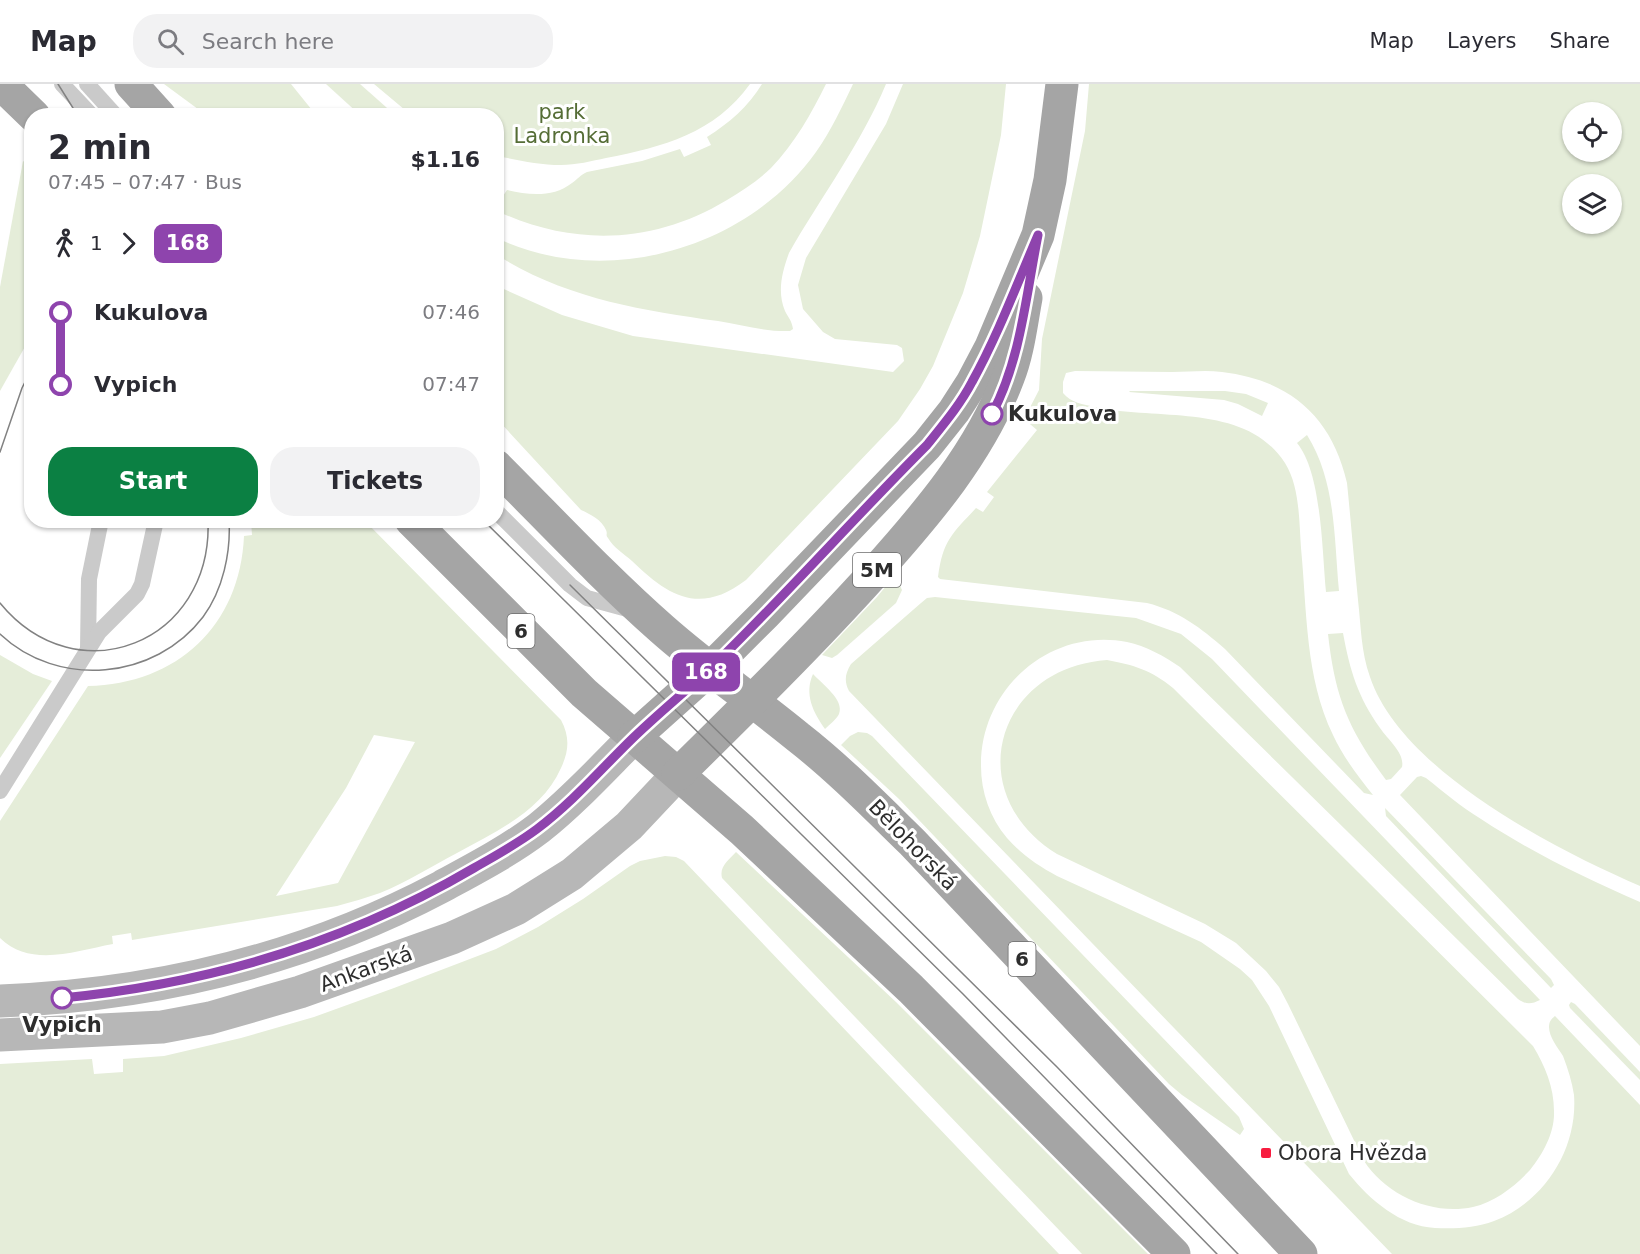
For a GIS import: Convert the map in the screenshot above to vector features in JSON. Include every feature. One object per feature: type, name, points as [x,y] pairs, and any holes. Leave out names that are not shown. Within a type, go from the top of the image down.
[{"type":"main road","points":[[2,84],[25,108]]},
{"type":"main road","points":[[131,84],[153,108]]},
{"type":"main road","name":"5M","points":[[678,774],[843,608],[898,546],[937,498],[971,450],[998,402],[1009,376],[1050,180],[1062,84]]},
{"type":"main road","name":"5M","points":[[634,737],[710,669],[927,445],[954,411],[972,383],[991,346],[1038,235]]},
{"type":"main road","name":"Bělohorská","points":[[504,474],[662,629],[798,736],[832,765],[912,842],[1302,1254]]},
{"type":"main road","name":"6","points":[[419,528],[584,693],[742,830],[912,989],[1174,1254]]},
{"type":"street","name":"Ankarská","points":[[0,1001],[103,994],[211,974],[312,944],[377,918],[458,878],[537,829],[561,809],[634,737]]},
{"type":"street","name":"Ankarská","points":[[0,1035],[162,1027],[210,1018],[300,992],[452,938],[516,909],[572,874],[629,826],[678,774]]},
{"type":"lane","points":[[62,84],[84,108]]},
{"type":"lane","points":[[81,84],[94,108]]},
{"type":"lane","points":[[87,84],[109,108]]},
{"type":"lane","points":[[504,519],[570,585],[587,598],[637,612],[662,629]]},
{"type":"lane","points":[[88,650],[89,579],[99,528]]},
{"type":"lane","points":[[0,791],[106,623],[130,604],[137,594],[142,584],[154,528]]},
{"type":"green space","points":[[164,84],[291,84],[310,108],[197,108]]},
{"type":"green space","points":[[326,84],[360,84],[387,108],[352,108]]},
{"type":"green space","name":"park Ladronka","points":[[374,84],[750,84],[721,115],[686,135],[648,149],[584,163],[561,165],[504,157],[504,108],[403,108]]},
{"type":"green space","points":[[762,84],[826,84],[802,128],[771,168],[739,193],[699,215],[642,232],[584,235],[555,231],[504,214],[504,194],[507,190],[532,194],[549,193],[565,188],[587,172],[642,161],[680,149],[684,157],[711,145],[707,137],[738,114]]},
{"type":"green space","points":[[853,84],[886,84],[853,149],[789,253],[783,275],[781,297],[791,321],[793,329],[790,331],[754,328],[604,300],[549,282],[504,259],[504,240],[539,253],[583,260],[627,259],[671,251],[713,236],[752,214],[787,186],[816,152]]},
{"type":"green space","points":[[903,84],[1006,84],[1001,135],[980,236],[963,293],[933,366],[898,421],[746,580],[714,597],[699,599],[672,592],[646,574],[616,547],[607,537],[602,523],[581,510],[504,427],[504,289],[562,315],[633,336],[893,372],[904,361],[902,348],[897,345],[835,339],[823,332],[803,309],[798,285],[806,258],[886,124]]},
{"type":"green space","points":[[1089,84],[1640,84],[1640,886],[1566,851],[1484,802],[1446,774],[1413,744],[1387,711],[1370,677],[1365,658],[1347,483],[1340,460],[1331,439],[1319,421],[1287,393],[1268,383],[1246,376],[1216,371],[1075,371],[1066,373],[1063,393],[1073,401],[1095,407],[1198,417],[1224,422],[1247,430],[1268,444],[1285,463],[1294,483],[1298,504],[1306,619],[1317,690],[1337,743],[1373,795],[1364,793],[1225,649],[1198,627],[1159,606],[940,579],[938,577],[940,564],[950,538],[976,508],[983,512],[994,497],[987,492],[1037,430],[1024,419],[1039,390],[1042,339],[1085,131]]},
{"type":"green space","points":[[23,161],[24,348],[0,391],[0,287]]},
{"type":"green space","points":[[1130,391],[1225,391],[1246,394],[1268,403],[1262,416],[1224,400]]},
{"type":"green space","points":[[1307,435],[1324,471],[1329,491],[1339,591],[1326,592],[1316,493],[1312,473],[1297,443]]},
{"type":"green space","points":[[252,528],[372,528],[561,720],[566,732],[567,750],[564,762],[553,783],[530,808],[502,828],[400,884],[364,898],[337,906],[132,940],[131,933],[112,936],[113,944],[69,953],[39,955],[25,953],[12,947],[0,938],[0,821],[88,686],[120,683],[149,674],[175,661],[198,644],[216,622],[230,597],[240,568],[244,536],[252,535]],"holes":[[[374,735],[415,742],[338,883],[276,896],[346,788]]]},
{"type":"green space","points":[[895,575],[902,590],[896,603],[837,655],[832,658],[822,655],[877,597]]},
{"type":"green space","points":[[927,598],[1136,618],[1181,634],[1212,659],[1540,1000],[1529,1003],[1518,999],[1180,667],[1155,652],[1134,644],[1099,640],[1072,644],[1047,654],[1025,670],[1006,689],[993,712],[984,738],[981,766],[988,804],[1001,830],[1018,849],[1043,868],[1201,942],[1252,980],[1269,1006],[1349,1174],[1376,1202],[1410,1222],[1435,1228],[1450,1228],[1472,1227],[1494,1221],[1528,1201],[1554,1171],[1564,1154],[1574,1115],[1574,1095],[1570,1076],[1563,1056],[1549,1031],[1551,1019],[1555,1016],[1640,1105],[1640,1254],[1392,1254],[849,691],[846,678],[851,664]]},
{"type":"green space","points":[[1343,633],[1352,672],[1360,694],[1372,717],[1401,757],[1402,767],[1391,779],[1386,780],[1362,745],[1345,712],[1339,694],[1328,634]]},
{"type":"green space","points":[[0,655],[33,674],[52,681],[0,758]]},
{"type":"green space","points":[[1107,660],[1142,669],[1173,688],[1533,1046],[1551,1085],[1554,1119],[1550,1135],[1539,1157],[1530,1170],[1511,1187],[1481,1205],[1457,1209],[1426,1205],[1397,1193],[1373,1173],[1364,1161],[1288,1004],[1279,987],[1266,971],[1236,943],[1205,924],[1057,854],[1027,829],[1008,800],[1001,768],[1004,738],[1016,709],[1038,685],[1069,668]]},
{"type":"green space","points":[[813,674],[839,703],[838,716],[825,729],[811,703],[809,689]]},
{"type":"green space","points":[[858,732],[872,736],[1239,1117],[1244,1129],[1240,1135],[1169,1084],[899,799],[841,745]]},
{"type":"green space","points":[[1421,776],[1519,843],[1640,902],[1640,1046],[1400,795],[1417,777]]},
{"type":"green space","points":[[1385,808],[1551,979],[1554,985],[1551,988],[1386,816]]},
{"type":"green space","points":[[736,852],[896,1002],[1148,1254],[1082,1254],[722,878],[723,867]]},
{"type":"green space","points":[[665,856],[676,857],[684,861],[1059,1254],[0,1254],[0,1064],[92,1059],[94,1074],[123,1072],[123,1059],[164,1056],[241,1038],[314,1017],[496,949],[538,927],[630,866],[640,861]]},
{"type":"green space","points":[[1571,1002],[1640,1072],[1640,1080],[1570,1008]]},
{"type":"tram line","points":[[58,84],[73,108]]},
{"type":"tram line","points":[[0,452],[24,384]]},
{"type":"tram line","points":[[0,603],[31,631],[66,647],[101,650],[135,643],[165,625],[188,598],[204,563],[207,528]]},
{"type":"tram line","points":[[0,634],[23,652],[49,663],[77,669],[105,670],[133,665],[159,654],[183,638],[210,606],[221,583],[229,545],[229,528]]},
{"type":"tram line","points":[[491,528],[963,994],[1217,1254]]},
{"type":"tram line","points":[[570,585],[1057,1067],[1238,1254]]},
{"type":"bus line","name":"168","points":[[62,998],[103,994],[211,974],[323,940],[421,898],[537,829],[724,656],[927,445],[954,411],[972,383],[991,346],[1038,235],[1015,353],[1009,376],[992,414]]},
{"type":"place","name":"Kukulova","points":[[992,414]]},
{"type":"place","name":"Vypich","points":[[62,998]]},
{"type":"place","name":"Obora Hvězda","points":[[1266,1153]]}]
